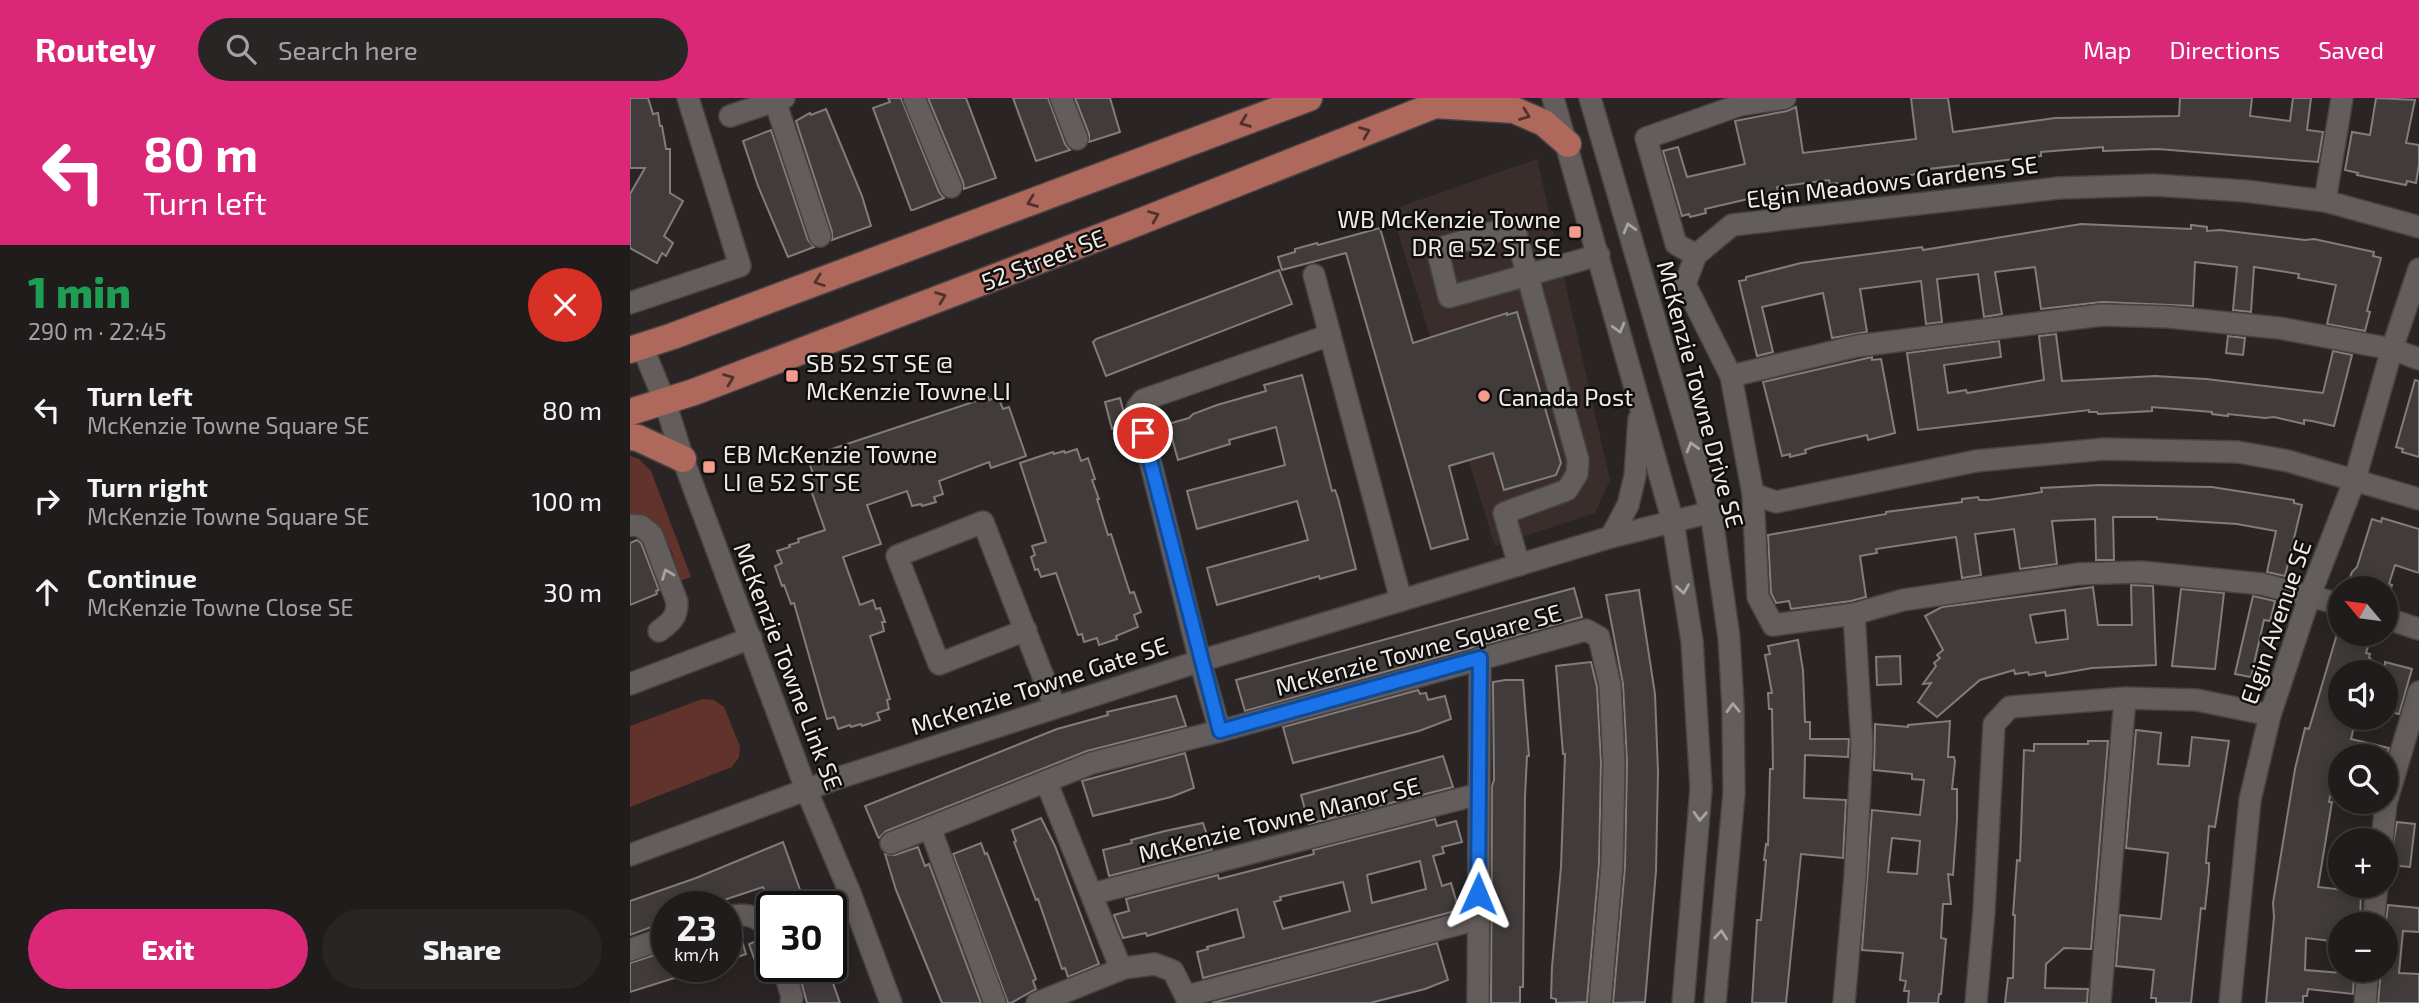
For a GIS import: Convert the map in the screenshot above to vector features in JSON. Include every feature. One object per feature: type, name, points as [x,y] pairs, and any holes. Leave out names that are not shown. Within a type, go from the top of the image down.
[{"type":"main road","points":[[636,348],[1309,98]]},
{"type":"main road","points":[[1443,102],[1514,110],[1544,123],[1568,144]]},
{"type":"main road","name":"52 Street SE","points":[[630,412],[665,402],[1129,226],[1443,102]]},
{"type":"main road","points":[[630,437],[638,438],[683,459]]},
{"type":"street","points":[[630,303],[740,266],[688,98]]},
{"type":"street","points":[[914,98],[951,187]]},
{"type":"street","points":[[1061,98],[1077,139]]},
{"type":"street","points":[[1553,98],[1673,522],[1692,641],[1701,789],[1683,1003]]},
{"type":"street","name":"McKenzie Towne Drive SE","points":[[1590,98],[1711,512],[1729,638],[1734,793],[1715,1003]]},
{"type":"street","points":[[1785,98],[1740,105],[1646,138],[1676,244],[1696,255],[1685,284],[1731,376],[1753,494],[1758,597],[1773,625],[1854,614],[1903,600],[2078,574],[2141,572],[2213,578],[2262,584],[2328,600]]},
{"type":"street","points":[[2325,201],[2342,98]]},
{"type":"street","points":[[730,116],[779,100],[820,236]]},
{"type":"street","name":"Elgin Meadows Gardens SE","points":[[1696,255],[1732,225],[2059,188],[2154,185],[2245,191],[2325,201],[2419,227]]},
{"type":"street","points":[[1519,565],[1504,513],[1567,490],[1577,474],[1578,460],[1528,273],[1599,255]]},
{"type":"street","name":"Elgin Avenue SE","points":[[2230,1003],[2250,800],[2270,715],[2310,595],[2355,479],[2392,349],[2419,269]]},
{"type":"street","points":[[1314,275],[1402,600]]},
{"type":"street","points":[[1731,376],[1857,346],[2102,315],[2169,317],[2279,328],[2392,349],[2419,359]]},
{"type":"street","points":[[1220,731],[1137,408],[1143,400],[1330,335]]},
{"type":"street","name":"McKenzie Towne Link SE","points":[[636,348],[665,402],[683,459],[806,789],[850,893],[891,1003]]},
{"type":"street","points":[[1611,537],[1628,505],[1635,476],[1640,402]]},
{"type":"street","points":[[1753,494],[1776,502],[1976,461],[2104,449],[2238,452],[2288,461],[2419,499]]},
{"type":"street","name":"McKenzie Towne Gate SE","points":[[630,855],[806,789],[1055,707],[1611,537],[1711,512]]},
{"type":"street","points":[[1026,630],[939,664],[897,556],[983,522],[1026,630],[1055,707]]},
{"type":"street","points":[[630,525],[641,526],[652,535],[677,602],[677,613],[672,621],[659,631]]},
{"type":"street","points":[[1844,1003],[1855,877],[1862,744],[1854,614]]},
{"type":"street","points":[[2398,622],[2419,629]]},
{"type":"street","name":"McKenzie Towne Square SE","points":[[891,843],[1092,763],[1220,731],[1586,630],[1598,637],[1610,685],[1614,763],[1612,865],[1600,1003]]},
{"type":"street","points":[[630,684],[751,638]]},
{"type":"street","points":[[1478,1003],[1480,658]]},
{"type":"street","points":[[2383,828],[2386,803],[2419,692]]},
{"type":"street","points":[[2101,1003],[2125,698]]},
{"type":"street","points":[[1976,1003],[1984,911],[1993,724],[2010,707],[2125,698],[2197,700],[2270,715]]},
{"type":"street","points":[[1046,781],[1121,970]]},
{"type":"street","name":"McKenzie Towne Manor SE","points":[[1092,894],[1479,794]]},
{"type":"street","points":[[930,828],[995,1003]]},
{"type":"street","points":[[1037,1003],[1121,970],[1155,964],[1173,971],[1188,999],[1478,919]]},
{"type":"street","points":[[630,950],[651,943]]},
{"type":"street","points":[[788,982],[791,1003]]},
{"type":"street","points":[[2365,1003],[2367,982]]},
{"type":"shaded area","points":[[1537,159],[1610,480],[1595,513],[1495,546],[1391,210]]},
{"type":"shaded area","points":[[630,456],[639,459],[651,471],[691,577],[680,581],[672,552],[656,523],[630,513]]},
{"type":"shaded area","points":[[702,699],[714,700],[724,707],[740,746],[739,757],[732,767],[630,807],[630,726]]},
{"type":"building","points":[[630,98],[648,98],[653,114],[658,113],[666,149],[670,149],[670,193],[683,201],[664,236],[673,243],[666,256],[662,253],[657,263],[630,248],[630,194],[645,168],[630,168]]},
{"type":"building","points":[[888,98],[901,98],[939,192],[944,198],[913,210],[873,108],[890,102]]},
{"type":"building","points":[[928,98],[966,98],[996,178],[964,189]]},
{"type":"building","points":[[1013,98],[1048,98],[1065,144],[1070,150],[1036,161]]},
{"type":"building","points":[[1075,98],[1110,98],[1120,132],[1089,142],[1089,134]]},
{"type":"building","points":[[1911,98],[1948,98],[1953,132],[2055,118],[2179,116],[2180,98],[2252,98],[2250,116],[2290,121],[2293,98],[2311,98],[2307,130],[2323,132],[2318,162],[2158,149],[2103,151],[2103,147],[2041,152],[2041,156],[1929,169],[1929,172],[1838,187],[1837,183],[1830,184],[1829,180],[1777,187],[1778,192],[1705,209],[1706,213],[1690,217],[1689,214],[1682,216],[1663,151],[1678,147],[1687,177],[1745,164],[1735,121],[1796,107],[1803,153],[1916,139]]},
{"type":"building","points":[[2376,98],[2415,100],[2406,143],[2419,145],[2416,183],[2407,181],[2406,185],[2345,170],[2352,132],[2370,135]]},
{"type":"building","points":[[826,109],[862,196],[871,226],[832,240],[832,232],[796,121],[810,113],[811,115]]},
{"type":"building","points":[[771,130],[808,240],[814,247],[788,257],[758,186],[743,141]]},
{"type":"building","points":[[2081,224],[2191,229],[2191,225],[2207,227],[2207,231],[2314,239],[2374,252],[2373,256],[2381,258],[2367,311],[2370,312],[2365,331],[2327,324],[2336,285],[2298,278],[2299,274],[2254,267],[2251,312],[2233,310],[2237,267],[2195,262],[2193,306],[2102,302],[2041,309],[2035,267],[1995,272],[2002,314],[1984,317],[1978,274],[1937,279],[1942,322],[1926,324],[1921,281],[1860,289],[1867,332],[1832,338],[1823,293],[1762,307],[1773,352],[1757,356],[1739,281],[1746,280],[1746,277],[1801,263],[1922,247],[1923,250]]},
{"type":"building","points":[[1380,228],[1413,343],[1517,312],[1561,463],[1556,475],[1504,490],[1493,453],[1449,466],[1468,539],[1431,549],[1346,253],[1282,270],[1278,257],[1295,252],[1295,249]]},
{"type":"building","points":[[1279,270],[1292,304],[1106,376],[1093,342],[1096,339]]},
{"type":"building","points":[[2056,334],[2062,381],[2155,376],[2206,379],[2323,393],[2333,351],[2352,355],[2334,426],[2304,420],[2304,424],[2274,417],[2228,416],[2152,407],[2152,411],[2098,414],[2089,410],[1918,430],[1907,353],[1999,341],[2001,357],[1944,365],[1948,393],[1966,390],[1967,393],[2044,380],[2039,336]]},
{"type":"building","points":[[2228,336],[2245,338],[2243,355],[2226,353]]},
{"type":"building","points":[[1872,357],[1872,360],[1881,359],[1895,433],[1868,440],[1867,435],[1814,447],[1805,450],[1806,453],[1790,457],[1790,454],[1782,456],[1763,382]]},
{"type":"building","points":[[1302,375],[1332,491],[1335,490],[1338,498],[1356,569],[1320,579],[1319,576],[1217,605],[1207,568],[1308,540],[1297,501],[1197,529],[1187,491],[1285,465],[1276,427],[1229,440],[1230,444],[1178,460],[1168,424],[1217,405],[1266,391],[1264,385]]},
{"type":"building","points":[[2415,380],[2419,381],[2419,457],[2402,452],[2403,449],[2396,447]]},
{"type":"building","points":[[988,397],[989,400],[998,397],[1003,409],[1009,407],[1026,456],[991,468],[989,462],[939,481],[943,494],[934,497],[936,502],[912,506],[907,491],[867,505],[881,544],[843,557],[860,605],[873,600],[876,609],[880,608],[885,622],[882,622],[884,631],[870,636],[890,699],[887,700],[889,709],[877,713],[880,720],[838,729],[834,717],[827,719],[794,603],[791,604],[775,566],[782,563],[777,551],[799,542],[798,539],[825,530],[806,476],[813,474],[809,462],[818,459],[817,455],[835,448]]},
{"type":"building","points":[[1120,398],[1127,425],[1112,429],[1105,402]]},
{"type":"building","points":[[1077,449],[1081,461],[1088,458],[1108,535],[1111,534],[1130,593],[1134,592],[1141,612],[1134,615],[1138,627],[1099,645],[1097,638],[1084,642],[1082,634],[1078,635],[1056,573],[1041,577],[1038,569],[1035,570],[1031,557],[1035,555],[1032,546],[1046,542],[1020,463],[1053,452],[1065,453]]},
{"type":"building","points":[[2100,485],[2212,487],[2294,500],[2294,503],[2302,505],[2285,576],[2267,572],[2276,531],[2237,524],[2157,517],[2113,517],[2114,560],[2096,560],[2095,519],[2052,521],[2057,564],[2020,569],[2014,529],[1975,534],[1981,575],[1962,578],[1956,537],[1876,549],[1877,553],[1860,556],[1866,597],[1791,609],[1789,601],[1776,603],[1771,593],[1768,535],[1886,512],[1962,502],[1962,499],[1978,497],[1979,500],[1988,500],[2042,492],[2041,488]]},
{"type":"building","points":[[2382,518],[2419,529],[2419,573],[2395,565],[2392,576],[2350,576],[2357,567],[2372,519],[2381,522]]},
{"type":"building","points":[[637,540],[641,543],[659,590],[656,591],[657,594],[630,605],[630,543]]},
{"type":"building","points":[[2131,585],[2153,586],[2156,665],[2092,668],[2046,676],[2045,672],[2015,674],[2014,670],[1980,680],[1937,717],[1918,702],[1931,683],[1923,684],[1936,666],[1934,663],[1940,658],[1937,655],[1943,650],[1925,616],[1942,607],[2093,587],[2098,625],[2132,625]],"holes":[[[2065,610],[2068,639],[2036,643],[2030,615]]]},
{"type":"building","points":[[1574,588],[1582,617],[1245,711],[1236,680]]},
{"type":"building","points":[[2181,589],[2224,593],[2215,669],[2172,666]]},
{"type":"building","points":[[1639,590],[1655,694],[1658,772],[1656,871],[1645,1002],[1613,1003],[1625,866],[1627,762],[1623,684],[1606,595]]},
{"type":"building","points":[[2253,596],[2275,601],[2270,621],[2264,620],[2251,677],[2235,674]]},
{"type":"building","points":[[1798,640],[1803,670],[1805,722],[1810,722],[1810,739],[1849,739],[1848,757],[1805,755],[1804,798],[1846,800],[1843,858],[1801,854],[1786,1003],[1752,1003],[1757,920],[1761,920],[1764,860],[1766,844],[1768,845],[1770,769],[1773,769],[1772,709],[1769,709],[1768,693],[1772,693],[1765,655],[1770,654],[1768,646]]},
{"type":"building","points":[[2333,646],[2368,646],[2366,653],[2370,654],[2371,659],[2371,660],[2329,660]]},
{"type":"building","points":[[1900,656],[1901,684],[1877,685],[1876,657]]},
{"type":"building","points":[[1591,662],[1597,687],[1601,763],[1599,864],[1587,1002],[1556,1003],[1556,999],[1551,998],[1552,967],[1561,867],[1565,754],[1556,666]]},
{"type":"building","points":[[2328,665],[2328,730],[2353,730],[2351,739],[2372,744],[2328,744],[2330,814],[2318,887],[2328,888],[2328,898],[2361,898],[2360,912],[2328,912],[2328,941],[2306,938],[2305,970],[2328,972],[2328,982],[2354,982],[2353,994],[2308,989],[2307,996],[2303,996],[2303,1003],[2266,1003],[2273,903],[2295,769],[2305,728],[2309,729]]},
{"type":"building","points":[[2398,665],[2412,669],[2398,714]]},
{"type":"building","points":[[1523,680],[1529,756],[1525,796],[1523,987],[1520,987],[1520,1003],[1491,1003],[1493,682]]},
{"type":"building","points":[[1418,690],[1420,694],[1426,693],[1428,700],[1445,696],[1451,719],[1419,731],[1293,763],[1283,727]]},
{"type":"building","points":[[1176,696],[1186,726],[1087,751],[886,831],[879,838],[865,806],[1057,729],[1108,715],[1107,712]]},
{"type":"building","points":[[1950,721],[1948,757],[1954,757],[1955,761],[1952,789],[1957,789],[1957,820],[1953,875],[1948,874],[1951,904],[1943,904],[1941,938],[1946,939],[1938,1003],[1908,1003],[1909,991],[1904,991],[1906,981],[1900,980],[1903,953],[1862,950],[1872,810],[1920,815],[1924,780],[1912,779],[1912,774],[1874,770],[1875,724],[1908,725]],"holes":[[[1892,838],[1920,841],[1917,874],[1888,872]]]},
{"type":"building","points":[[2136,730],[2161,733],[2158,764],[2189,766],[2192,737],[2229,741],[2215,827],[2209,826],[2206,863],[2209,863],[2209,872],[2205,909],[2201,908],[2191,1003],[2156,1003],[2156,998],[2151,998],[2154,970],[2116,966],[2120,915],[2161,919],[2168,853],[2126,848]]},
{"type":"building","points":[[2088,741],[2108,741],[2091,949],[2064,948],[2046,964],[2045,988],[2088,989],[2087,1003],[2005,1003],[2008,978],[2013,978],[2013,915],[2017,860],[2020,861],[2024,750],[2034,751],[2034,744],[2088,744]]},
{"type":"building","points":[[1185,753],[1194,788],[1171,797],[1093,816],[1082,781]]},
{"type":"building","points":[[1443,756],[1453,787],[1309,824],[1301,795]]},
{"type":"building","points":[[1041,818],[1055,846],[1099,964],[1068,977],[1065,968],[1062,969],[1038,899],[1036,900],[1014,842],[1016,841],[1012,830]]},
{"type":"building","points":[[1435,819],[1437,826],[1456,821],[1462,842],[1442,847],[1444,853],[1433,856],[1442,886],[1451,883],[1459,910],[1203,978],[1197,952],[1244,937],[1237,909],[1147,936],[1146,933],[1123,938],[1114,915],[1129,911],[1126,899],[1218,875],[1219,879],[1254,870],[1314,854],[1313,850]],"holes":[[[1420,861],[1426,889],[1372,903],[1367,875]],[[1343,882],[1350,911],[1283,929],[1274,902],[1281,900],[1280,897]]]},
{"type":"building","points":[[2397,822],[2415,824],[2410,867],[2398,866],[2398,828]]},
{"type":"building","points":[[1203,823],[1212,850],[1109,876],[1103,850],[1132,843],[1131,840]]},
{"type":"building","points":[[783,842],[800,891],[765,891],[763,887],[742,894],[742,891],[659,891]]},
{"type":"building","points":[[981,843],[1036,979],[1033,981],[1036,989],[1011,1003],[1008,1003],[953,854]]},
{"type":"building","points":[[918,847],[925,866],[929,864],[981,1003],[942,1003],[896,890],[885,854],[895,855]]},
{"type":"building","points":[[651,894],[651,927],[630,935],[630,901]]},
{"type":"building","points":[[2388,905],[2419,908],[2419,932],[2403,931],[2399,973],[2419,974],[2419,1003],[2378,1003],[2380,982],[2398,982],[2398,912],[2387,912]]},
{"type":"building","points":[[756,941],[756,961],[755,961],[749,944]]},
{"type":"building","points":[[1437,943],[1448,980],[1425,989],[1370,1003],[1212,1003]]},
{"type":"building","points":[[651,956],[651,982],[662,982],[630,992],[630,963]]},
{"type":"building","points":[[801,982],[833,982],[840,1003],[807,1003]]},
{"type":"place","name":"WB McKenzie Towne DR @ 52 ST SE","points":[[1575,232]]},
{"type":"place","name":"SB 52 ST SE @ McKenzie Towne LI","points":[[792,376]]},
{"type":"place","name":"Canada Post","points":[[1484,396]]},
{"type":"place","name":"EB McKenzie Towne LI @ 52 ST SE","points":[[709,467]]},
{"type":"route","points":[[1143,433],[1220,731],[1480,658],[1478,894]]}]
